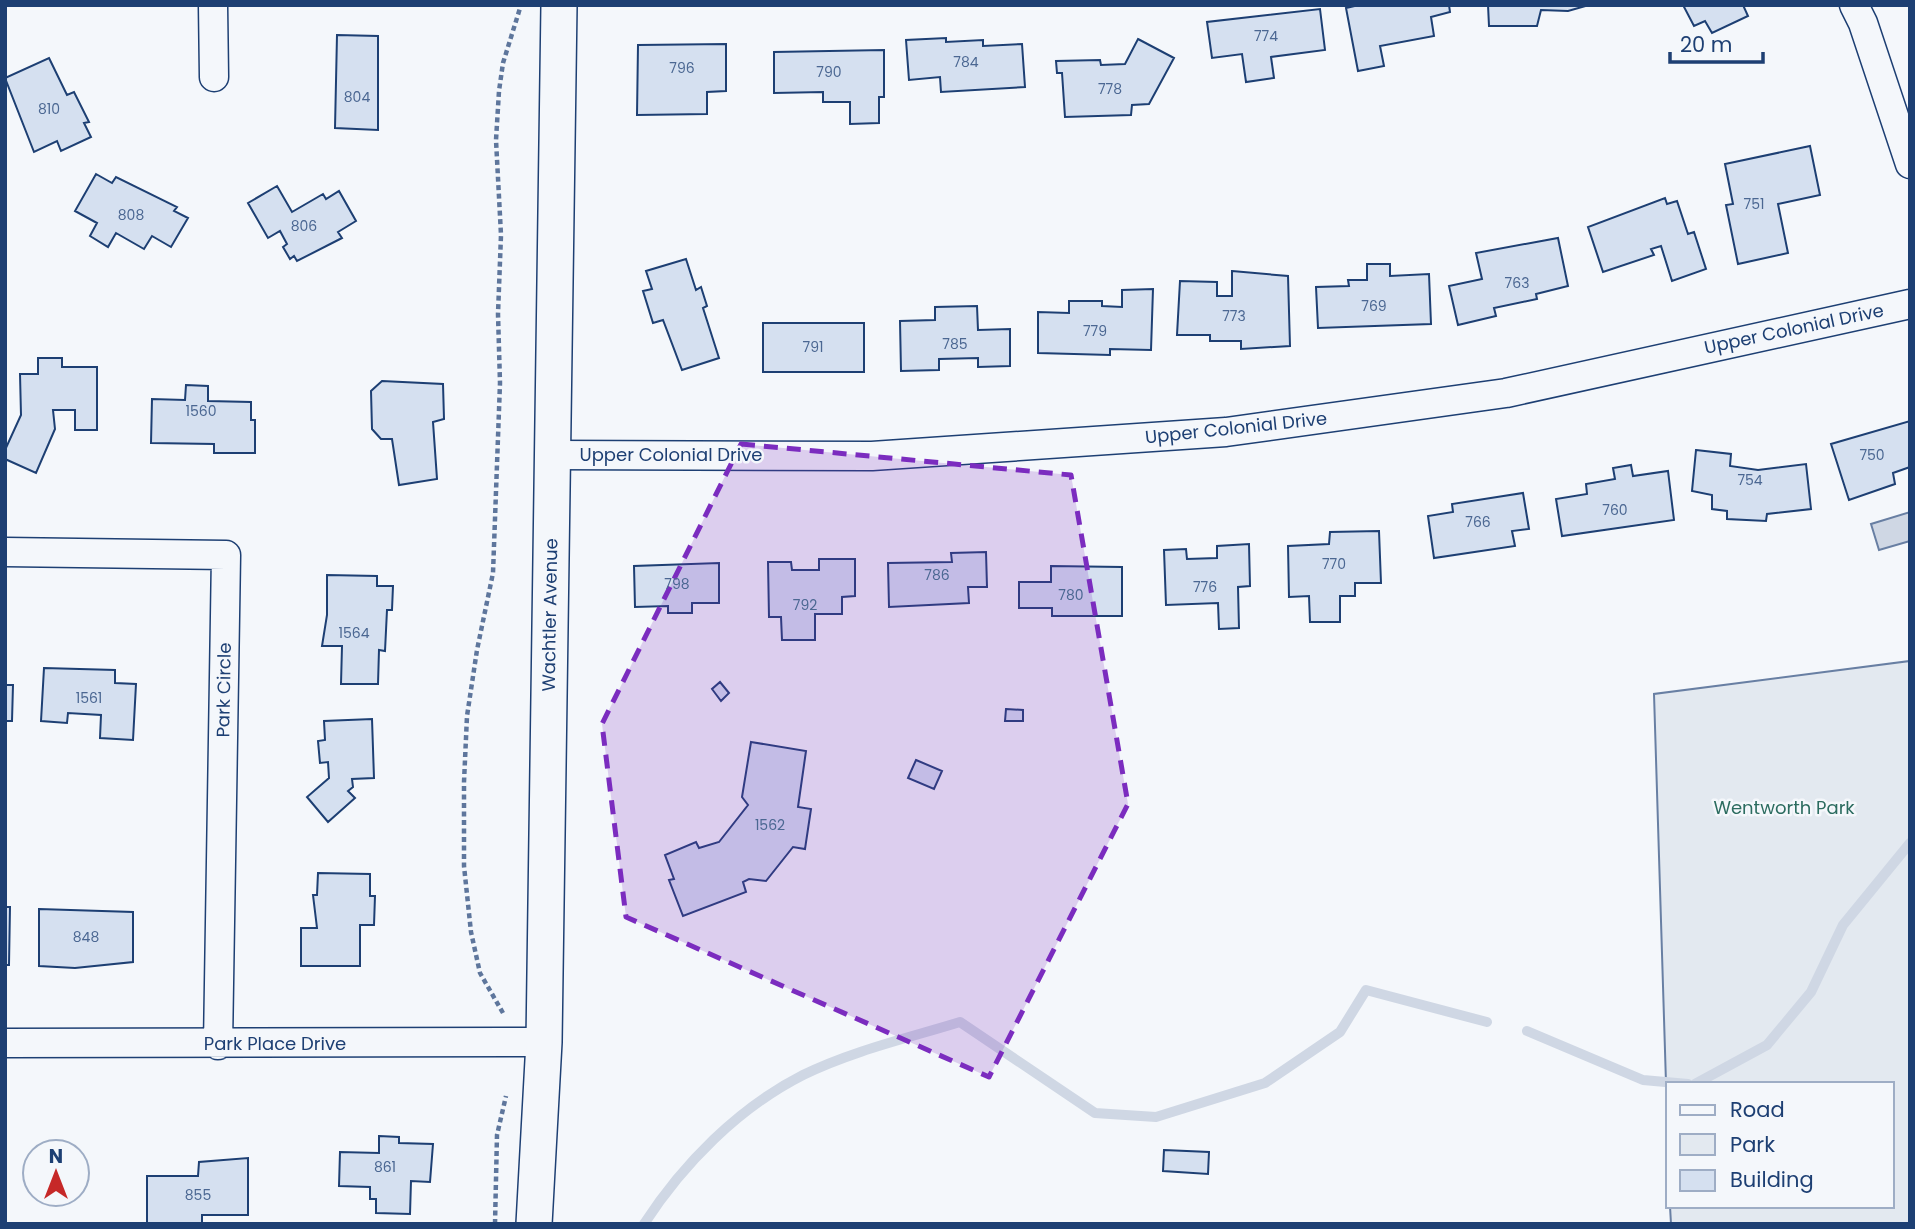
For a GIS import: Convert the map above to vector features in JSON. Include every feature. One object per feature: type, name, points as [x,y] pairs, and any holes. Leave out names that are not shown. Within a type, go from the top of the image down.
[{"type":"street","points":[[213,5],[214,77]]},
{"type":"street","name":"Wachtler Avenue","points":[[534,1224],[529,1043],[552,455],[559,5]]},
{"type":"street","points":[[1854,5],[1863,23],[1910,164]]},
{"type":"street","name":"Upper Colonial Drive","points":[[552,455],[872,456],[1226,432],[1506,393],[1910,304]]},
{"type":"street","name":"Park Circle","points":[[5,552],[226,555],[218,1045]]},
{"type":"street","name":"Park Place Drive","points":[[5,1043],[529,1043]]},
{"type":"path","points":[[521,5],[503,63],[499,91],[496,140],[501,235],[498,314],[500,383],[494,573],[467,716],[464,866],[471,932],[480,973],[510,1027],[529,1043]]},
{"type":"path","points":[[495,1224],[497,1135],[507,1093]]},
{"type":"highlighted area","points":[[741,444],[1071,475],[1128,804],[989,1077],[626,917],[602,724]]},
{"type":"green space","name":"Wentworth Park","points":[[1910,661],[1910,1224],[1671,1224],[1670,1208],[1894,1208],[1894,1082],[1666,1083],[1654,694]]},
{"type":"shaded area","points":[[1910,512],[1910,541],[1879,550],[1871,524]]},
{"type":"building","points":[[1359,5],[1449,5],[1450,12],[1431,17],[1434,36],[1380,46],[1384,66],[1358,71],[1346,8]]},
{"type":"building","points":[[1488,5],[1589,5],[1568,11],[1541,10],[1537,26],[1489,26]]},
{"type":"building","points":[[1683,5],[1743,5],[1748,16],[1712,33],[1705,21],[1694,26]]},
{"type":"building","points":[[1320,9],[1325,50],[1271,57],[1274,78],[1246,82],[1242,54],[1212,58],[1207,22]]},
{"type":"building","points":[[337,35],[378,36],[378,130],[335,128]]},
{"type":"building","points":[[946,38],[946,42],[983,40],[983,46],[1022,44],[1025,87],[941,92],[940,77],[909,80],[906,40]]},
{"type":"building","points":[[1138,39],[1174,58],[1149,104],[1132,105],[1131,115],[1065,117],[1062,73],[1057,73],[1056,61],[1100,60],[1101,65],[1125,64]]},
{"type":"building","points":[[726,44],[726,91],[707,92],[707,114],[637,115],[638,45]]},
{"type":"building","points":[[884,50],[884,97],[879,97],[879,123],[850,124],[850,102],[823,102],[823,92],[774,93],[774,52]]},
{"type":"building","points":[[49,58],[67,95],[74,92],[89,122],[84,123],[91,137],[61,151],[57,141],[34,152],[5,78]]},
{"type":"building","points":[[1810,146],[1820,195],[1778,204],[1788,253],[1738,264],[1726,205],[1733,204],[1725,164]]},
{"type":"building","points":[[96,174],[112,183],[116,177],[177,207],[174,211],[188,218],[171,247],[152,236],[144,249],[116,233],[108,247],[90,236],[97,223],[75,211]]},
{"type":"building","points":[[277,186],[292,212],[323,194],[326,199],[339,191],[356,221],[338,232],[342,238],[297,261],[294,256],[290,259],[283,247],[287,244],[280,231],[268,238],[248,203]]},
{"type":"building","points":[[1665,198],[1667,204],[1677,201],[1688,234],[1694,232],[1706,269],[1672,281],[1661,246],[1651,249],[1654,255],[1603,272],[1588,227]]},
{"type":"building","points":[[1558,238],[1568,286],[1536,294],[1537,299],[1494,308],[1496,316],[1458,325],[1449,286],[1482,279],[1476,253]]},
{"type":"building","points":[[686,259],[696,290],[701,287],[707,306],[703,308],[719,358],[682,370],[663,320],[653,323],[643,291],[652,289],[646,271]]},
{"type":"building","points":[[1367,264],[1390,264],[1390,276],[1429,274],[1431,324],[1318,328],[1316,287],[1349,286],[1348,280],[1367,280]]},
{"type":"building","points":[[1232,271],[1288,276],[1290,346],[1241,349],[1241,341],[1210,341],[1210,335],[1177,335],[1180,281],[1217,282],[1217,296],[1232,296]]},
{"type":"building","points":[[1153,289],[1151,350],[1110,349],[1110,355],[1038,353],[1038,312],[1069,313],[1069,301],[1102,301],[1102,306],[1122,307],[1122,290]]},
{"type":"building","points":[[977,306],[978,330],[1010,329],[1010,366],[978,367],[978,358],[939,359],[939,370],[901,371],[900,321],[935,320],[935,307]]},
{"type":"building","points":[[763,323],[864,323],[864,372],[763,372]]},
{"type":"building","points":[[38,358],[62,358],[62,367],[97,367],[97,430],[75,430],[75,410],[53,410],[55,429],[36,473],[5,459],[5,450],[21,415],[20,374],[38,374]]},
{"type":"building","points":[[382,381],[443,384],[444,419],[433,422],[437,479],[399,485],[392,439],[381,439],[372,429],[371,391]]},
{"type":"building","points":[[186,385],[208,386],[208,401],[251,402],[251,420],[255,420],[255,453],[214,453],[214,444],[151,443],[152,399],[185,400]]},
{"type":"building","points":[[1910,421],[1910,467],[1893,473],[1895,484],[1849,500],[1831,444]]},
{"type":"building","points":[[1696,450],[1731,454],[1730,466],[1758,470],[1806,464],[1811,509],[1767,514],[1766,521],[1727,519],[1727,511],[1712,509],[1712,495],[1692,491]]},
{"type":"building","points":[[1631,465],[1633,476],[1668,471],[1674,520],[1562,536],[1556,499],[1587,494],[1586,484],[1615,479],[1613,468]]},
{"type":"building","points":[[1523,493],[1529,529],[1512,531],[1515,546],[1434,558],[1428,516],[1453,512],[1452,504]]},
{"type":"building","points":[[1379,531],[1381,583],[1355,583],[1355,596],[1340,596],[1340,622],[1310,622],[1309,596],[1289,597],[1288,546],[1329,544],[1330,532]]},
{"type":"building","points":[[1249,544],[1250,586],[1238,587],[1239,628],[1219,629],[1218,603],[1166,605],[1164,550],[1186,549],[1187,559],[1217,558],[1217,546]]},
{"type":"building","points":[[986,552],[987,587],[968,587],[969,603],[889,607],[888,563],[952,562],[951,553]]},
{"type":"building","points":[[819,559],[855,559],[855,596],[842,597],[842,614],[815,614],[815,640],[782,640],[781,617],[769,617],[768,562],[791,562],[792,570],[819,570]]},
{"type":"building","points":[[719,563],[719,603],[692,603],[692,613],[668,613],[668,606],[635,607],[634,566]]},
{"type":"building","points":[[1051,566],[1122,567],[1122,616],[1052,616],[1052,608],[1019,608],[1019,582],[1051,582]]},
{"type":"building","points":[[327,575],[377,576],[377,586],[393,586],[392,610],[387,610],[385,651],[379,650],[378,684],[341,684],[342,646],[322,646],[327,615]]},
{"type":"building","points":[[44,668],[115,670],[115,683],[136,684],[133,740],[100,738],[101,715],[68,713],[67,723],[41,721]]},
{"type":"building","points":[[720,682],[729,693],[721,701],[712,689]]},
{"type":"building","points":[[5,685],[13,685],[12,721],[5,721]]},
{"type":"building","points":[[1006,709],[1023,710],[1023,721],[1005,721]]},
{"type":"building","points":[[372,719],[374,778],[352,779],[353,787],[348,791],[355,798],[328,822],[307,797],[329,778],[328,762],[320,763],[318,741],[325,740],[324,721]]},
{"type":"building","points":[[751,742],[806,751],[798,807],[811,809],[805,849],[793,847],[766,881],[749,879],[743,882],[746,892],[683,916],[669,880],[674,879],[665,855],[696,842],[699,848],[719,842],[748,805],[742,797]]},
{"type":"building","points":[[916,760],[942,771],[934,789],[908,778]]},
{"type":"building","points":[[318,873],[370,874],[370,896],[375,896],[374,925],[360,925],[360,966],[301,966],[301,928],[317,928],[313,895],[317,895]]},
{"type":"building","points":[[5,907],[10,907],[9,965],[5,965]]},
{"type":"building","points":[[39,909],[133,912],[133,962],[75,968],[39,966]]},
{"type":"building","points":[[379,1136],[399,1137],[399,1143],[433,1144],[430,1182],[411,1181],[410,1214],[376,1213],[376,1199],[370,1199],[370,1187],[339,1186],[340,1152],[379,1153]]},
{"type":"building","points":[[1164,1150],[1209,1152],[1208,1174],[1163,1171]]},
{"type":"building","points":[[248,1158],[248,1215],[202,1215],[202,1224],[147,1224],[147,1176],[198,1176],[199,1162]]},
{"type":"waterway","points":[[1699,1082],[1767,1045],[1811,992],[1843,925],[1910,843]]},
{"type":"waterway","points":[[644,1224],[694,1159],[734,1121],[779,1088],[841,1059],[960,1022],[1095,1113],[1156,1117],[1265,1083],[1340,1032],[1366,990],[1487,1022]]},
{"type":"waterway","points":[[1527,1031],[1643,1080],[1666,1082]]}]
